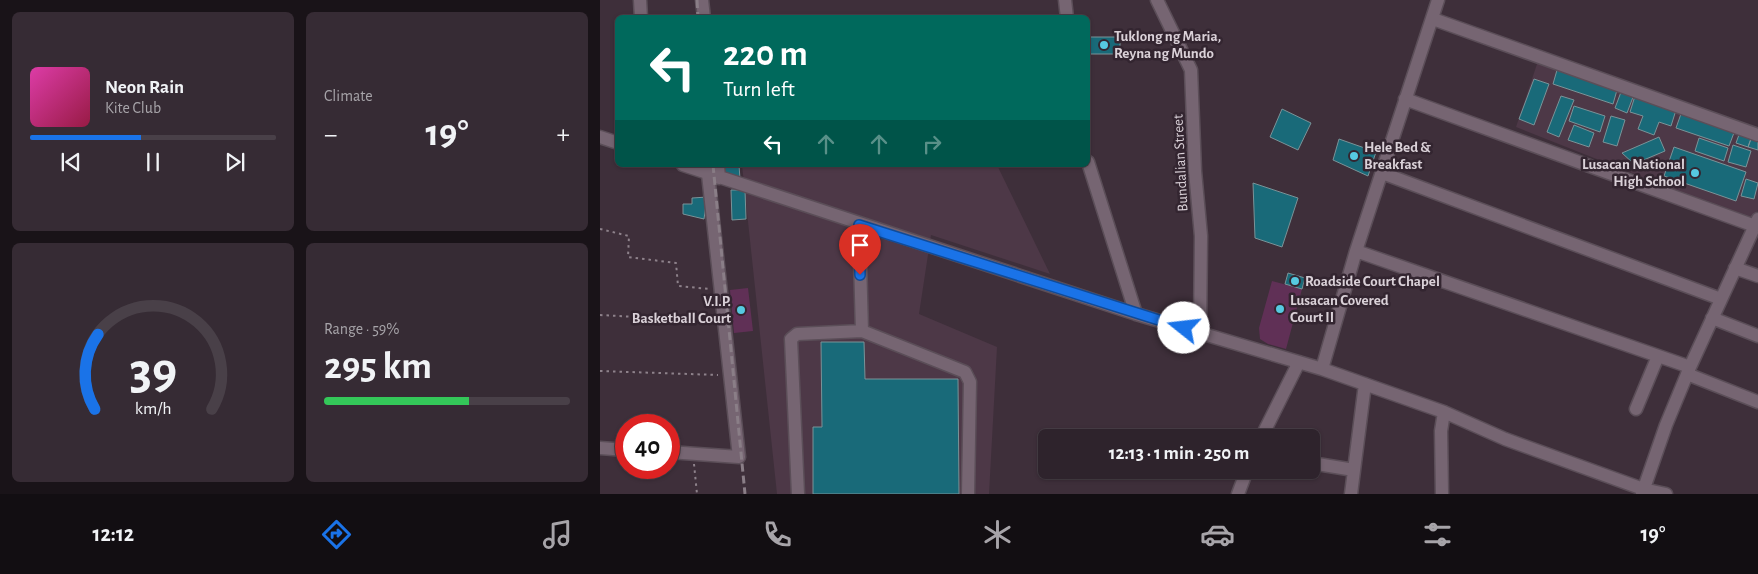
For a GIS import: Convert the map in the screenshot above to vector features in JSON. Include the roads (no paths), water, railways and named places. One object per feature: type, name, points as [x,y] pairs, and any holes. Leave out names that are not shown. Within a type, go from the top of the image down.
[{"type":"street","points":[[640,0],[641,15]]},
{"type":"street","points":[[702,0],[704,15]]},
{"type":"street","points":[[1065,0],[1067,15]]},
{"type":"street","name":"Bundalian Street","points":[[1154,0],[1191,70],[1195,171],[1201,236],[1200,332]]},
{"type":"street","points":[[1322,369],[1356,251],[1438,0]]},
{"type":"street","points":[[1433,19],[1758,135]]},
{"type":"street","points":[[1405,99],[1756,222],[1689,370],[1643,492]]},
{"type":"street","points":[[600,138],[615,142]]},
{"type":"street","points":[[688,167],[859,225],[1136,314],[1322,369],[1444,412],[1505,439],[1643,492],[1666,494]]},
{"type":"street","points":[[680,453],[739,458],[720,290],[714,176],[717,167]]},
{"type":"street","points":[[1090,167],[1136,314]]},
{"type":"street","points":[[1382,173],[1721,299]]},
{"type":"street","points":[[859,225],[862,331]]},
{"type":"street","points":[[1356,251],[1658,356],[1758,402]]},
{"type":"street","points":[[1735,268],[1758,276]]},
{"type":"street","points":[[1712,318],[1758,336]]},
{"type":"street","points":[[798,494],[791,339],[797,334],[862,331],[965,372],[970,382],[968,494]]},
{"type":"street","points":[[1636,408],[1658,356]]},
{"type":"street","points":[[1266,429],[1299,362]]},
{"type":"street","points":[[1351,494],[1365,384]]},
{"type":"street","points":[[1442,494],[1441,431],[1444,412]]},
{"type":"street","points":[[600,448],[615,449]]},
{"type":"street","points":[[1320,464],[1354,470]]},
{"type":"street","points":[[1238,494],[1244,479]]},
{"type":"railway","points":[[697,0],[698,15]]},
{"type":"railway","points":[[713,167],[745,494]]},
{"type":"place","name":"Tuklong ng Maria, Reyna ng Mundo","points":[[1104,45]]},
{"type":"place","name":"Hele Bed & Breakfast","points":[[1354,156]]},
{"type":"place","name":"Lusacan National High School","points":[[1695,173]]},
{"type":"place","name":"Roadside Court Chapel","points":[[1295,281]]},
{"type":"place","name":"Lusacan Covered Court II","points":[[1280,309]]},
{"type":"place","name":"V.I.P. Basketball Court","points":[[741,310]]}]
